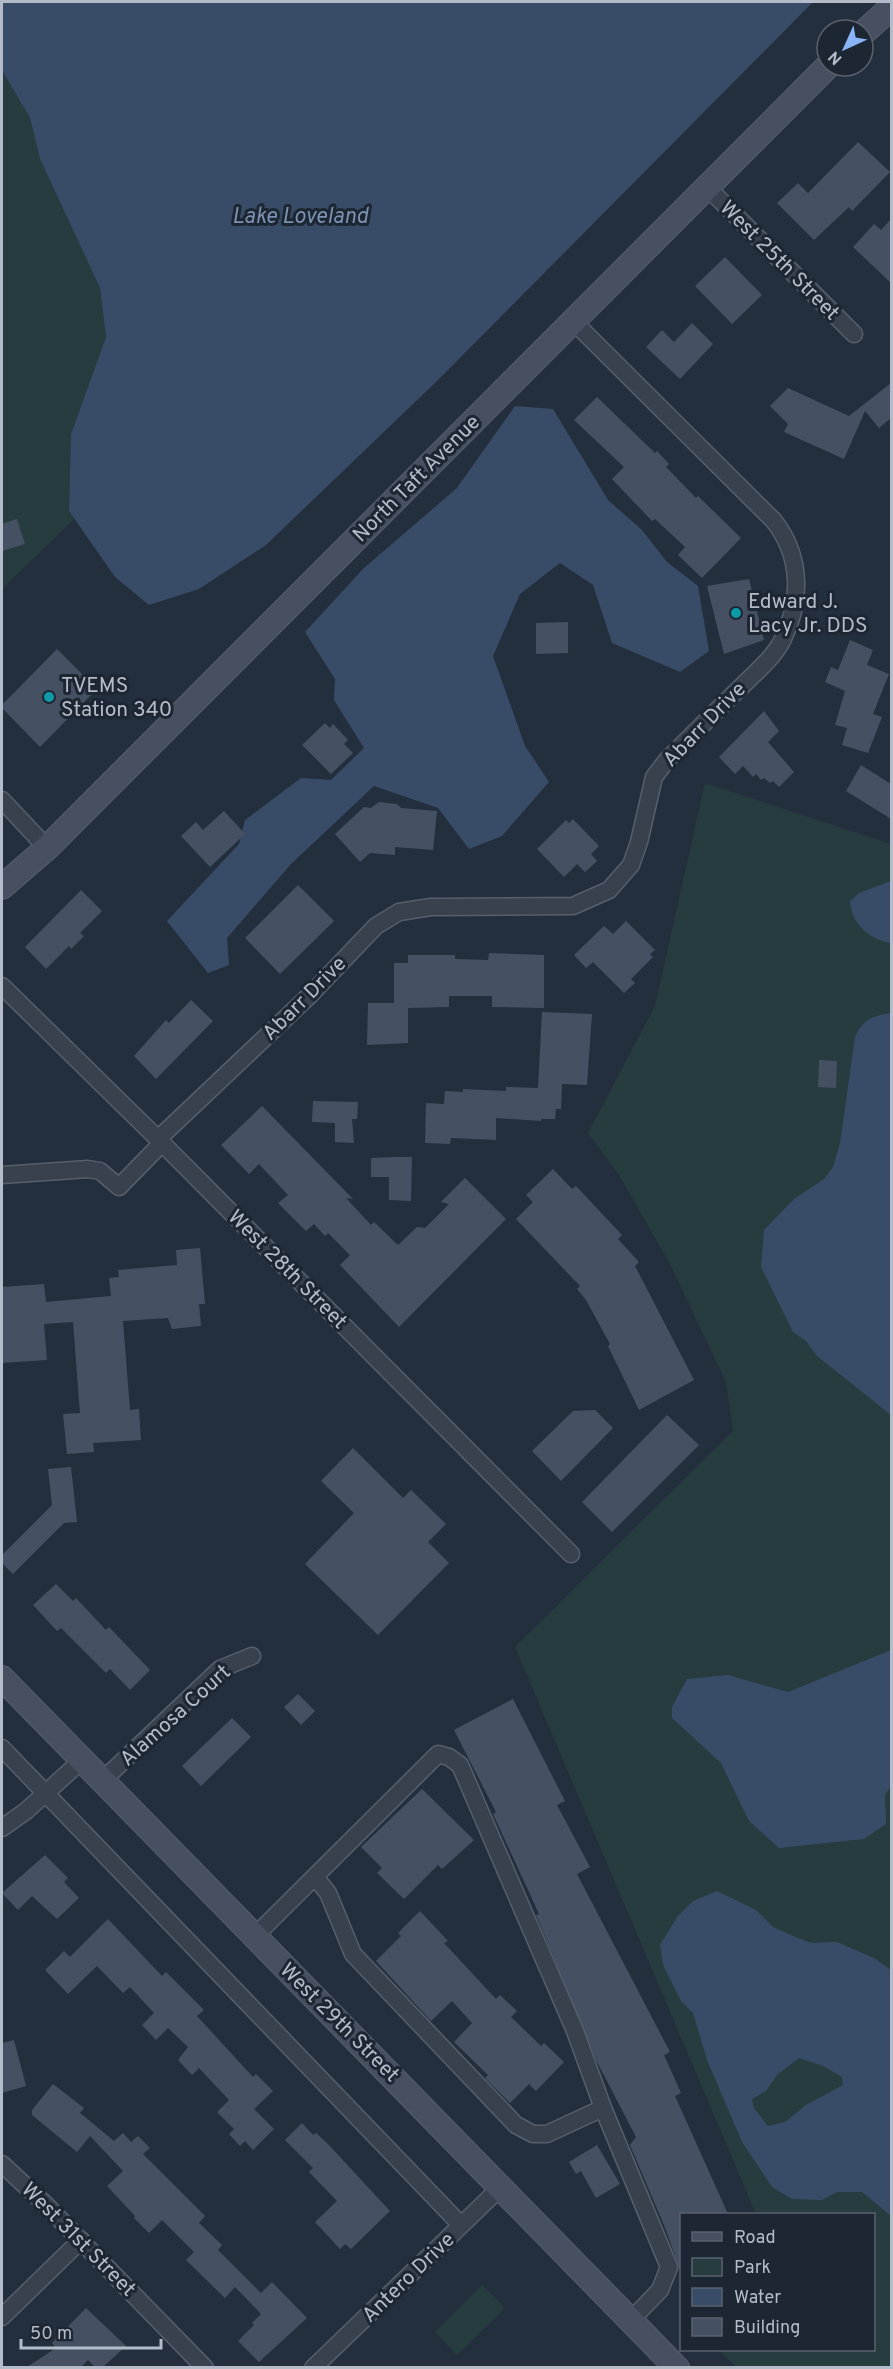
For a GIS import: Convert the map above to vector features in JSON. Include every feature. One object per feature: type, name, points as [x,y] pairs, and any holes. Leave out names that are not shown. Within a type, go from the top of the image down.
[{"type":"main road","points":[[875,22],[891,7]]},
{"type":"main road","name":"North Taft Avenue","points":[[2,887],[47,848],[816,78]]},
{"type":"main road","name":"West 29th Street","points":[[2,1678],[677,2367]]},
{"type":"street","name":"West 25th Street","points":[[706,186],[854,334]]},
{"type":"street","name":"Abarr Drive","points":[[2,1175],[88,1168],[100,1171],[119,1187],[160,1141],[384,920],[399,912],[431,908],[573,906],[609,890],[631,865],[639,842],[654,777],[667,760],[762,666],[781,642],[794,611],[796,586],[795,565],[785,535],[774,520],[573,320]]},
{"type":"street","points":[[2,800],[47,848]]},
{"type":"street","name":"West 28th Street","points":[[2,986],[160,1141],[571,1554]]},
{"type":"street","name":"Alamosa Court","points":[[102,1781],[220,1670],[252,1656]]},
{"type":"street","points":[[2,1748],[461,2225]]},
{"type":"street","points":[[255,1936],[438,1754],[449,1757],[460,1765],[575,2031],[603,2108],[669,2267],[660,2290],[631,2320]]},
{"type":"street","points":[[2,1828],[46,1793],[82,1760]]},
{"type":"street","points":[[315,1877],[327,1893],[353,1954],[516,2125],[533,2134],[547,2134],[603,2108]]},
{"type":"street","name":"West 31st Street","points":[[2,2164],[81,2240],[206,2367]]},
{"type":"street","name":"Antero Drive","points":[[313,2367],[502,2186]]},
{"type":"street","points":[[2,2317],[81,2240]]},
{"type":"green space","points":[[2,70],[30,118],[40,159],[100,288],[106,337],[71,434],[69,511],[74,519],[2,589]]},
{"type":"green space","points":[[705,783],[891,844],[891,2367],[736,2367],[720,2351],[875,2351],[875,2213],[756,2213],[515,1647],[733,1431],[726,1382],[671,1266],[619,1175],[588,1133],[655,1006]]},
{"type":"green space","points":[[482,2285],[505,2308],[457,2355],[435,2332]]},
{"type":"water","name":"Lake Loveland","points":[[2,2],[813,2],[437,381],[266,545],[199,589],[149,605],[115,577],[69,511],[71,434],[106,337],[100,288],[40,159],[30,118],[2,70]]},
{"type":"water","points":[[515,406],[553,409],[608,500],[642,530],[667,562],[698,586],[709,651],[680,672],[612,643],[593,585],[560,563],[520,594],[493,656],[525,746],[549,782],[502,836],[469,849],[438,808],[374,786],[291,864],[227,938],[229,965],[208,973],[167,921],[239,844],[245,820],[301,778],[331,780],[364,748],[334,700],[335,679],[305,632],[364,568],[457,488]]},
{"type":"water","points":[[892,881],[891,943],[863,930],[854,917],[850,901],[859,893]]},
{"type":"water","points":[[892,1013],[891,1415],[817,1356],[806,1341],[793,1332],[761,1267],[764,1230],[794,1199],[824,1179],[833,1167],[840,1143],[855,1037],[858,1031],[869,1019]]},
{"type":"water","points":[[891,1650],[892,1784],[885,1795],[886,1824],[864,1839],[779,1848],[749,1821],[721,1763],[672,1718],[672,1707],[687,1679],[728,1675],[788,1692]]},
{"type":"water","points":[[717,1891],[756,1910],[773,1927],[811,1943],[837,1942],[874,1958],[891,1970],[891,2216],[862,2192],[837,2192],[822,2200],[792,2199],[772,2187],[742,2142],[707,2060],[693,2013],[681,2001],[663,1965],[660,1945],[677,1917],[693,1901]],"holes":[[[799,2058],[823,2066],[842,2077],[843,2085],[806,2105],[785,2122],[768,2126],[754,2108],[752,2099],[766,2091],[777,2075]]]},
{"type":"building","points":[[858,142],[890,172],[852,211],[849,207],[814,240],[777,203],[798,183],[808,193]]},
{"type":"building","points":[[891,219],[891,283],[853,247],[874,224],[881,230]]},
{"type":"building","points":[[725,257],[762,295],[732,324],[695,286]]},
{"type":"building","points":[[692,323],[713,344],[680,379],[646,347],[662,330],[674,342]]},
{"type":"building","points":[[891,383],[891,418],[879,428],[865,411],[844,459],[784,432],[788,424],[770,406],[788,388],[849,416]]},
{"type":"building","points":[[597,397],[655,453],[657,451],[669,464],[666,467],[696,498],[698,496],[741,538],[702,578],[678,555],[685,547],[655,519],[652,521],[612,479],[624,467],[574,420]]},
{"type":"building","points":[[17,519],[25,544],[2,551],[2,524]]},
{"type":"building","name":"Edward J. Lacy Jr. DDS","points":[[749,579],[764,640],[724,654],[707,586]]},
{"type":"building","points":[[568,622],[568,653],[536,654],[536,623]]},
{"type":"building","points":[[850,640],[873,650],[867,665],[889,674],[873,714],[882,717],[868,753],[842,745],[847,728],[835,725],[845,691],[825,682],[831,667],[838,670]]},
{"type":"building","name":"TVEMS Station 340","points":[[57,649],[97,689],[40,747],[2,708],[2,705]]},
{"type":"building","points":[[764,711],[779,731],[768,742],[794,772],[779,787],[773,781],[770,783],[764,778],[761,780],[756,774],[753,777],[743,766],[735,774],[719,757]]},
{"type":"building","points":[[325,723],[330,728],[333,724],[348,740],[344,744],[353,753],[331,774],[302,745]]},
{"type":"building","points":[[861,765],[891,784],[891,819],[846,791]]},
{"type":"building","points":[[379,802],[397,804],[401,808],[437,811],[433,850],[395,847],[395,855],[370,853],[360,862],[335,834],[364,807],[371,808]]},
{"type":"building","points":[[224,811],[245,834],[210,867],[181,836],[196,822],[203,830]]},
{"type":"building","points":[[573,819],[599,846],[591,854],[597,861],[585,872],[577,864],[564,877],[537,849],[566,820],[569,823]]},
{"type":"building","points":[[298,885],[334,921],[280,974],[245,938]]},
{"type":"building","points":[[81,890],[102,911],[80,933],[84,936],[71,949],[69,946],[46,969],[25,947]]},
{"type":"building","points":[[626,921],[655,950],[650,954],[653,957],[631,979],[635,983],[624,993],[593,962],[586,968],[574,955],[604,926],[613,934]]},
{"type":"building","points":[[489,953],[544,955],[544,1008],[492,1007],[492,996],[449,996],[449,1007],[408,1008],[408,1043],[367,1045],[368,1003],[394,1003],[394,963],[408,963],[408,955],[455,955],[455,959],[488,960]]},
{"type":"building","points":[[191,1000],[213,1021],[156,1079],[134,1056],[166,1020],[169,1023]]},
{"type":"building","points":[[542,1012],[592,1014],[587,1085],[562,1084],[561,1109],[556,1109],[555,1119],[541,1119],[541,1121],[496,1118],[496,1140],[451,1138],[450,1144],[425,1143],[426,1103],[444,1104],[445,1091],[463,1092],[463,1089],[506,1091],[506,1087],[538,1088]]},
{"type":"building","points":[[819,1060],[837,1061],[836,1088],[818,1087]]},
{"type":"building","points":[[313,1101],[358,1102],[357,1119],[352,1119],[354,1143],[335,1142],[335,1123],[312,1122]]},
{"type":"building","points":[[262,1106],[353,1199],[346,1198],[371,1225],[374,1222],[398,1245],[417,1227],[425,1228],[449,1204],[441,1202],[465,1178],[506,1219],[399,1327],[340,1265],[350,1255],[328,1233],[325,1236],[314,1224],[306,1231],[278,1203],[288,1195],[259,1164],[249,1174],[221,1145]]},
{"type":"building","points":[[412,1157],[411,1201],[389,1200],[389,1177],[371,1177],[371,1158]]},
{"type":"building","points":[[553,1169],[572,1189],[576,1186],[622,1235],[618,1239],[639,1262],[635,1266],[694,1380],[639,1410],[608,1346],[610,1344],[586,1300],[577,1289],[580,1286],[516,1219],[533,1202],[526,1195]]},
{"type":"building","points":[[200,1248],[205,1304],[199,1304],[201,1326],[172,1329],[168,1318],[123,1321],[130,1410],[139,1409],[141,1440],[93,1443],[94,1452],[67,1454],[63,1414],[80,1413],[73,1322],[44,1324],[47,1360],[2,1363],[2,1287],[44,1284],[46,1302],[111,1296],[109,1278],[119,1277],[118,1270],[177,1265],[176,1250]]},
{"type":"building","points":[[595,1410],[613,1428],[561,1481],[532,1451],[573,1411]]},
{"type":"building","points":[[667,1415],[699,1445],[612,1532],[582,1502]]},
{"type":"building","points":[[353,1448],[403,1498],[411,1490],[446,1524],[428,1542],[449,1563],[378,1635],[305,1564],[354,1513],[321,1481]]},
{"type":"building","points":[[71,1467],[77,1522],[64,1523],[13,1574],[2,1563],[2,1555],[52,1505],[48,1469]]},
{"type":"building","points":[[56,1584],[73,1601],[76,1598],[106,1630],[109,1627],[150,1670],[130,1690],[110,1669],[106,1673],[61,1628],[57,1631],[33,1605]]},
{"type":"building","points":[[298,1694],[315,1711],[301,1725],[284,1707]]},
{"type":"building","points":[[513,1699],[565,1801],[557,1805],[590,1867],[577,1874],[670,2052],[664,2055],[681,2093],[675,2096],[728,2213],[680,2213],[680,2270],[666,2230],[630,2145],[636,2137],[597,2062],[536,1915],[539,1914],[493,1814],[496,1812],[454,1730]]},
{"type":"building","points":[[232,1718],[251,1737],[201,1786],[182,1766]]},
{"type":"building","points":[[422,1789],[474,1840],[442,1869],[438,1865],[404,1899],[377,1873],[382,1868],[361,1847]]},
{"type":"building","points":[[45,1855],[68,1878],[64,1882],[79,1898],[57,1919],[32,1896],[18,1910],[2,1893]]},
{"type":"building","points":[[420,1911],[448,1941],[444,1943],[496,1999],[500,1995],[517,2011],[511,2017],[541,2046],[544,2043],[564,2062],[536,2091],[529,2084],[510,2103],[485,2078],[488,2075],[454,2042],[472,2023],[452,2001],[431,2021],[376,1961],[401,1936],[398,1933]]},
{"type":"building","points":[[108,1919],[162,1976],[166,1972],[204,2010],[197,2016],[253,2077],[256,2074],[273,2091],[254,2109],[274,2129],[253,2150],[245,2141],[240,2146],[229,2134],[234,2129],[217,2112],[229,2100],[199,2068],[192,2075],[178,2060],[188,2047],[168,2028],[156,2040],[142,2025],[154,2013],[130,1987],[123,1993],[97,1966],[68,1994],[45,1970],[64,1951],[70,1957]]},
{"type":"building","points":[[14,2040],[26,2086],[2,2093],[2,2043]]},
{"type":"building","points":[[53,2084],[84,2108],[80,2113],[114,2141],[123,2133],[131,2142],[138,2136],[150,2148],[143,2154],[205,2216],[199,2223],[222,2245],[218,2250],[261,2293],[272,2282],[307,2318],[259,2362],[238,2341],[254,2325],[252,2323],[261,2314],[235,2287],[225,2298],[186,2260],[194,2252],[162,2220],[149,2233],[134,2218],[135,2216],[107,2186],[123,2171],[90,2136],[77,2152],[32,2115],[32,2110]]},
{"type":"building","points":[[302,2123],[313,2135],[316,2133],[328,2144],[390,2211],[351,2249],[345,2244],[340,2249],[315,2222],[337,2201],[309,2172],[313,2168],[285,2140]]},
{"type":"building","points":[[597,2145],[620,2184],[596,2198],[581,2171],[576,2174],[569,2162]]},
{"type":"building","points":[[86,2308],[126,2346],[103,2367],[95,2367],[88,2360],[81,2367],[27,2367],[56,2348],[52,2343]]},
{"type":"place","name":"Edward J. Lacy Jr. DDS","points":[[736,613]]},
{"type":"place","name":"TVEMS Station 340","points":[[49,697]]}]
